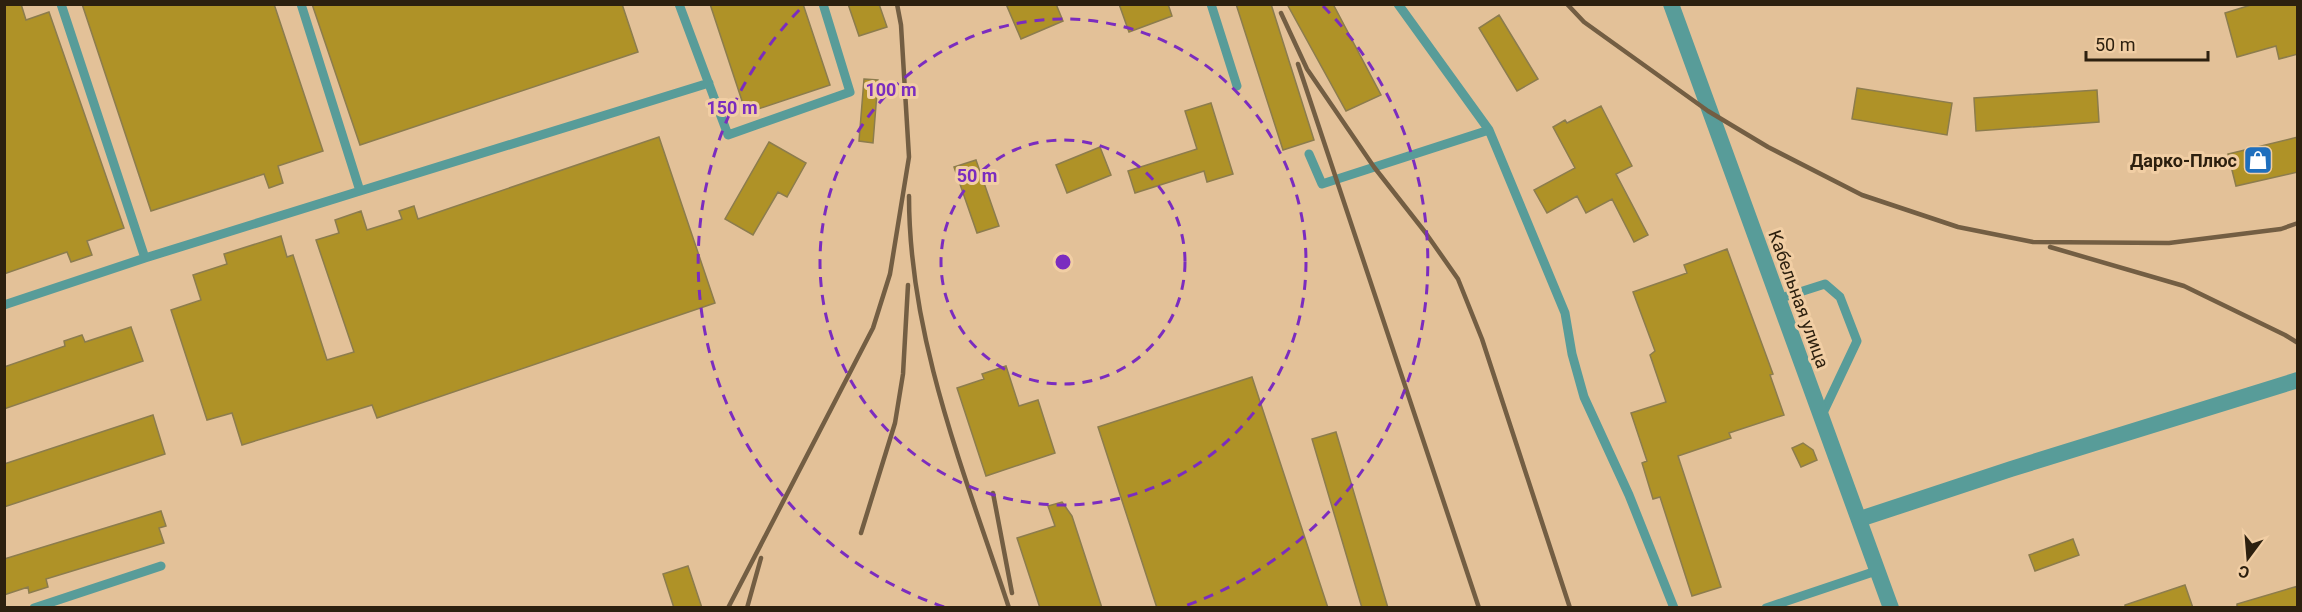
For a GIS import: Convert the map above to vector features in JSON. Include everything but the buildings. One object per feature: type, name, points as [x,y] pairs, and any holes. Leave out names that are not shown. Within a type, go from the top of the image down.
[{"type":"street","name":"Кабельная улица","points":[[1671,4],[1891,608]]},
{"type":"street","points":[[1860,519],[2010,469],[2298,380]]},
{"type":"lane","points":[[61,4],[145,258]]},
{"type":"lane","points":[[301,4],[360,191]]},
{"type":"lane","points":[[679,4],[728,135],[850,92],[823,4]]},
{"type":"lane","points":[[1211,4],[1237,86]]},
{"type":"lane","points":[[1398,4],[1489,130],[1566,313],[1572,354],[1584,397],[1629,495],[1674,608]]},
{"type":"lane","points":[[4,305],[145,258],[709,83]]},
{"type":"lane","points":[[1309,154],[1322,184],[1489,130]]},
{"type":"lane","points":[[1778,299],[1825,284],[1840,297],[1857,341],[1821,416]]},
{"type":"lane","points":[[34,608],[161,566]]},
{"type":"lane","points":[[1766,608],[1879,570]]},
{"type":"railway","points":[[728,608],[873,328],[890,274],[909,157],[901,25],[897,4]]},
{"type":"railway","points":[[1567,4],[1584,22],[1708,111],[1768,147],[1862,195],[1958,227],[2033,242],[2169,243],[2281,229],[2298,223]]},
{"type":"railway","points":[[1281,13],[1307,69],[1374,167],[1425,232],[1458,279],[1482,339],[1570,608]]},
{"type":"railway","points":[[1298,64],[1479,608]]},
{"type":"railway","points":[[909,196],[911,249],[918,302],[929,354],[958,456],[1009,608]]},
{"type":"railway","points":[[2050,247],[2184,286],[2298,343]]},
{"type":"railway","points":[[861,533],[895,423],[903,374],[908,285]]},
{"type":"railway","points":[[993,493],[1012,593]]},
{"type":"railway","points":[[747,608],[761,558]]},
{"type":"place","name":"Дарко-Плюс","points":[[2258,160]]}]
